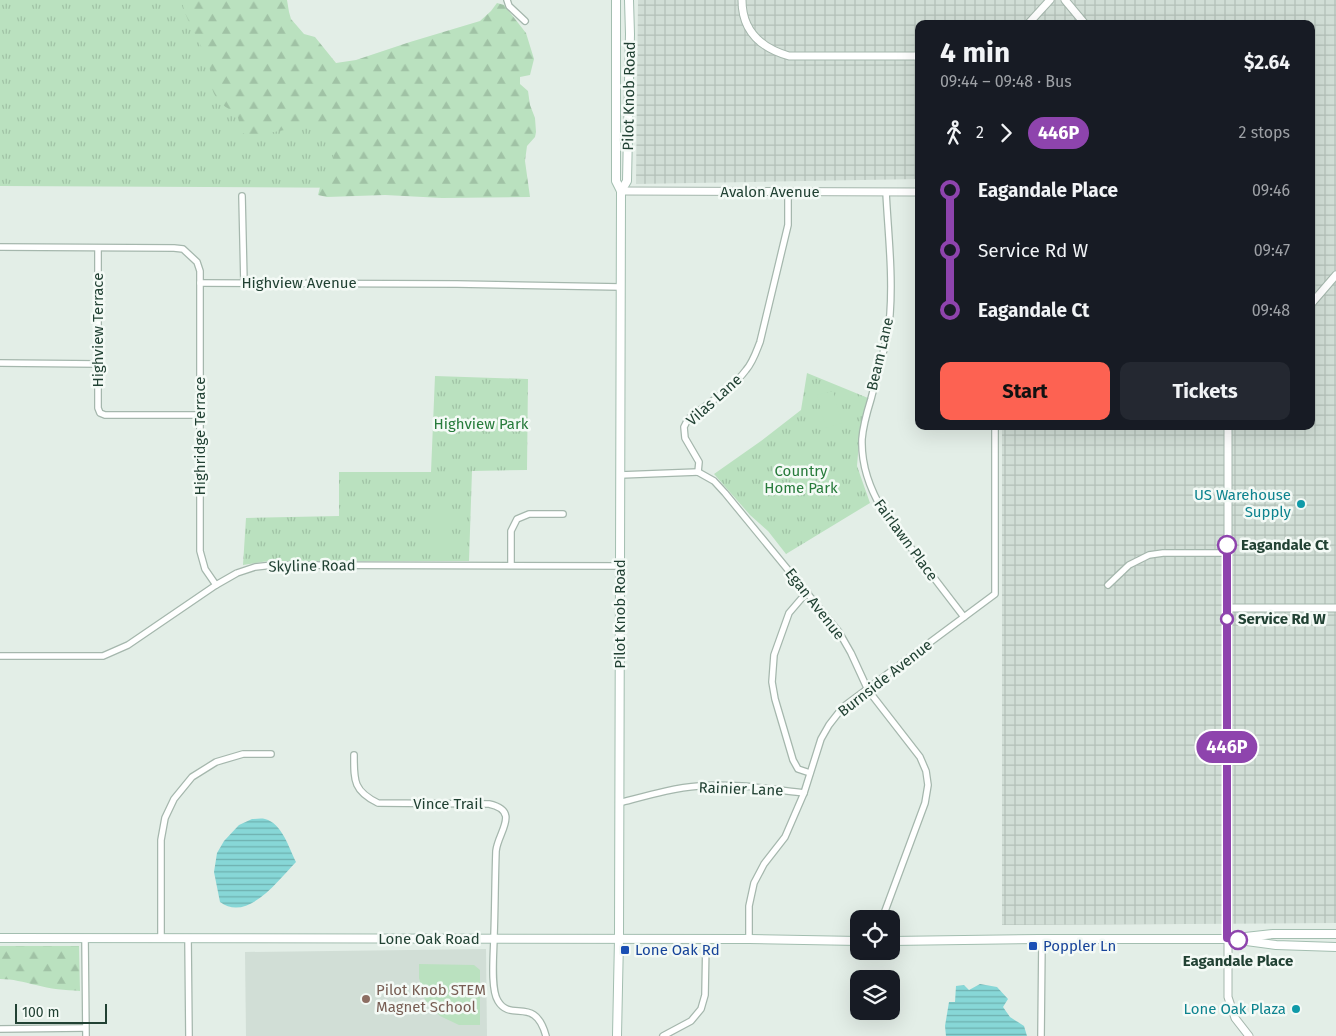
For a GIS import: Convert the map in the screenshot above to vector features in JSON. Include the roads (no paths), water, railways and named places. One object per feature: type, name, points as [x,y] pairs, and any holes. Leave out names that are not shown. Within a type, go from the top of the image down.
[{"type":"main road","name":"Pilot Knob Road","points":[[616,0],[616,181],[621,192],[619,939],[617,1036]]},
{"type":"main road","name":"Pilot Knob Road","points":[[621,192],[627,181],[629,0]]},
{"type":"main road","points":[[900,941],[1227,938],[1273,934],[1336,934]]},
{"type":"main road","name":"Lone Oak Road","points":[[0,938],[850,941]]},
{"type":"main road","points":[[1227,938],[1276,945],[1336,947]]},
{"type":"street","points":[[507,0],[509,6],[525,21]]},
{"type":"street","points":[[742,0],[747,23],[754,35],[764,45],[779,53],[789,56],[915,56]]},
{"type":"street","points":[[1032,20],[1050,0]]},
{"type":"street","points":[[1064,0],[1082,20]]},
{"type":"street","points":[[616,134],[628,133]]},
{"type":"street","name":"Avalon Avenue","points":[[621,192],[915,192]]},
{"type":"street","name":"Vilas Lane","points":[[698,472],[699,462],[686,438],[684,427],[688,419],[736,381],[747,370],[755,356],[788,225],[788,192]]},
{"type":"street","name":"Beam Lane","points":[[863,456],[862,438],[867,412],[886,343],[890,315],[886,192]]},
{"type":"street","points":[[242,196],[244,283]]},
{"type":"street","points":[[0,247],[174,248],[183,250],[197,262],[200,271],[200,284]]},
{"type":"street","name":"Highview Terrace","points":[[98,248],[98,408],[100,413],[105,415],[200,415]]},
{"type":"street","points":[[1315,299],[1336,275]]},
{"type":"street","name":"Highview Avenue","points":[[200,284],[620,287]]},
{"type":"street","name":"Highridge Terrace","points":[[200,284],[200,551],[205,569],[216,585]]},
{"type":"street","points":[[0,364],[98,364]]},
{"type":"street","name":"Burnside Avenue","points":[[749,939],[749,906],[754,883],[764,864],[785,837],[804,792],[821,740],[829,725],[844,707],[995,594],[995,430]]},
{"type":"street","points":[[1228,430],[1228,997],[1235,1018],[1249,1036]]},
{"type":"street","name":"Fairlawn Place","points":[[863,456],[868,481],[875,498],[885,514],[964,617]]},
{"type":"street","points":[[620,475],[698,472]]},
{"type":"street","name":"Egan Avenue","points":[[698,472],[714,481],[839,632],[868,690],[920,757],[926,771],[928,785],[925,803],[885,910]]},
{"type":"street","points":[[511,565],[512,531],[517,519],[529,514],[563,514]]},
{"type":"street","points":[[1108,585],[1130,564],[1149,555],[1163,553],[1227,553]]},
{"type":"street","name":"Skyline Road","points":[[0,656],[103,656],[128,645],[216,585],[237,573],[255,567],[273,565],[620,566]]},
{"type":"street","points":[[808,593],[800,599],[789,613],[774,655],[772,682],[775,699],[793,760],[798,769],[810,773]]},
{"type":"street","points":[[1227,608],[1336,608]]},
{"type":"street","points":[[161,938],[161,840],[165,818],[174,799],[192,777],[216,762],[243,754],[271,754]]},
{"type":"street","name":"Vince Trail","points":[[354,755],[356,784],[368,798],[378,803],[489,804],[499,806],[504,811],[506,825],[496,844],[494,939]]},
{"type":"street","name":"Rainier Lane","points":[[619,803],[672,790],[700,786],[729,786],[804,792]]},
{"type":"street","points":[[85,938],[86,1036]]},
{"type":"street","points":[[188,938],[189,1036]]},
{"type":"street","points":[[494,939],[494,990],[498,1001],[507,1009],[525,1011],[536,1016],[542,1023],[546,1036]]},
{"type":"street","points":[[663,1036],[691,1021],[702,1009],[705,995],[706,939]]},
{"type":"street","points":[[1041,1036],[1042,939]]},
{"type":"street","points":[[0,1029],[85,1028]]},
{"type":"water","points":[[252,819],[265,819],[276,825],[296,862],[272,888],[252,903],[241,907],[231,907],[220,902],[214,872],[217,853],[224,841],[239,825]]},
{"type":"water","points":[[980,984],[997,987],[1008,999],[1003,1007],[1010,1017],[1024,1026],[1027,1036],[946,1036],[945,1026],[949,1002],[955,1002],[956,986],[964,985],[969,990]]},
{"type":"place","name":"US Warehouse Supply","points":[[1301,504]]},
{"type":"place","name":"Eagandale Ct","points":[[1227,545]]},
{"type":"place","name":"Service Rd W","points":[[1227,619]]},
{"type":"place","name":"Eagandale Place","points":[[1238,940]]},
{"type":"place","name":"Poppler Ln","points":[[1033,946]]},
{"type":"place","name":"Lone Oak Rd","points":[[625,950]]},
{"type":"place","name":"Pilot Knob STEM Magnet School","points":[[366,999]]},
{"type":"place","name":"Lone Oak Plaza","points":[[1296,1009]]},
{"type":"park label","name":"Highview Park","points":[[481,424]]},
{"type":"park label","name":"Country Home Park","points":[[801,480]]}]
